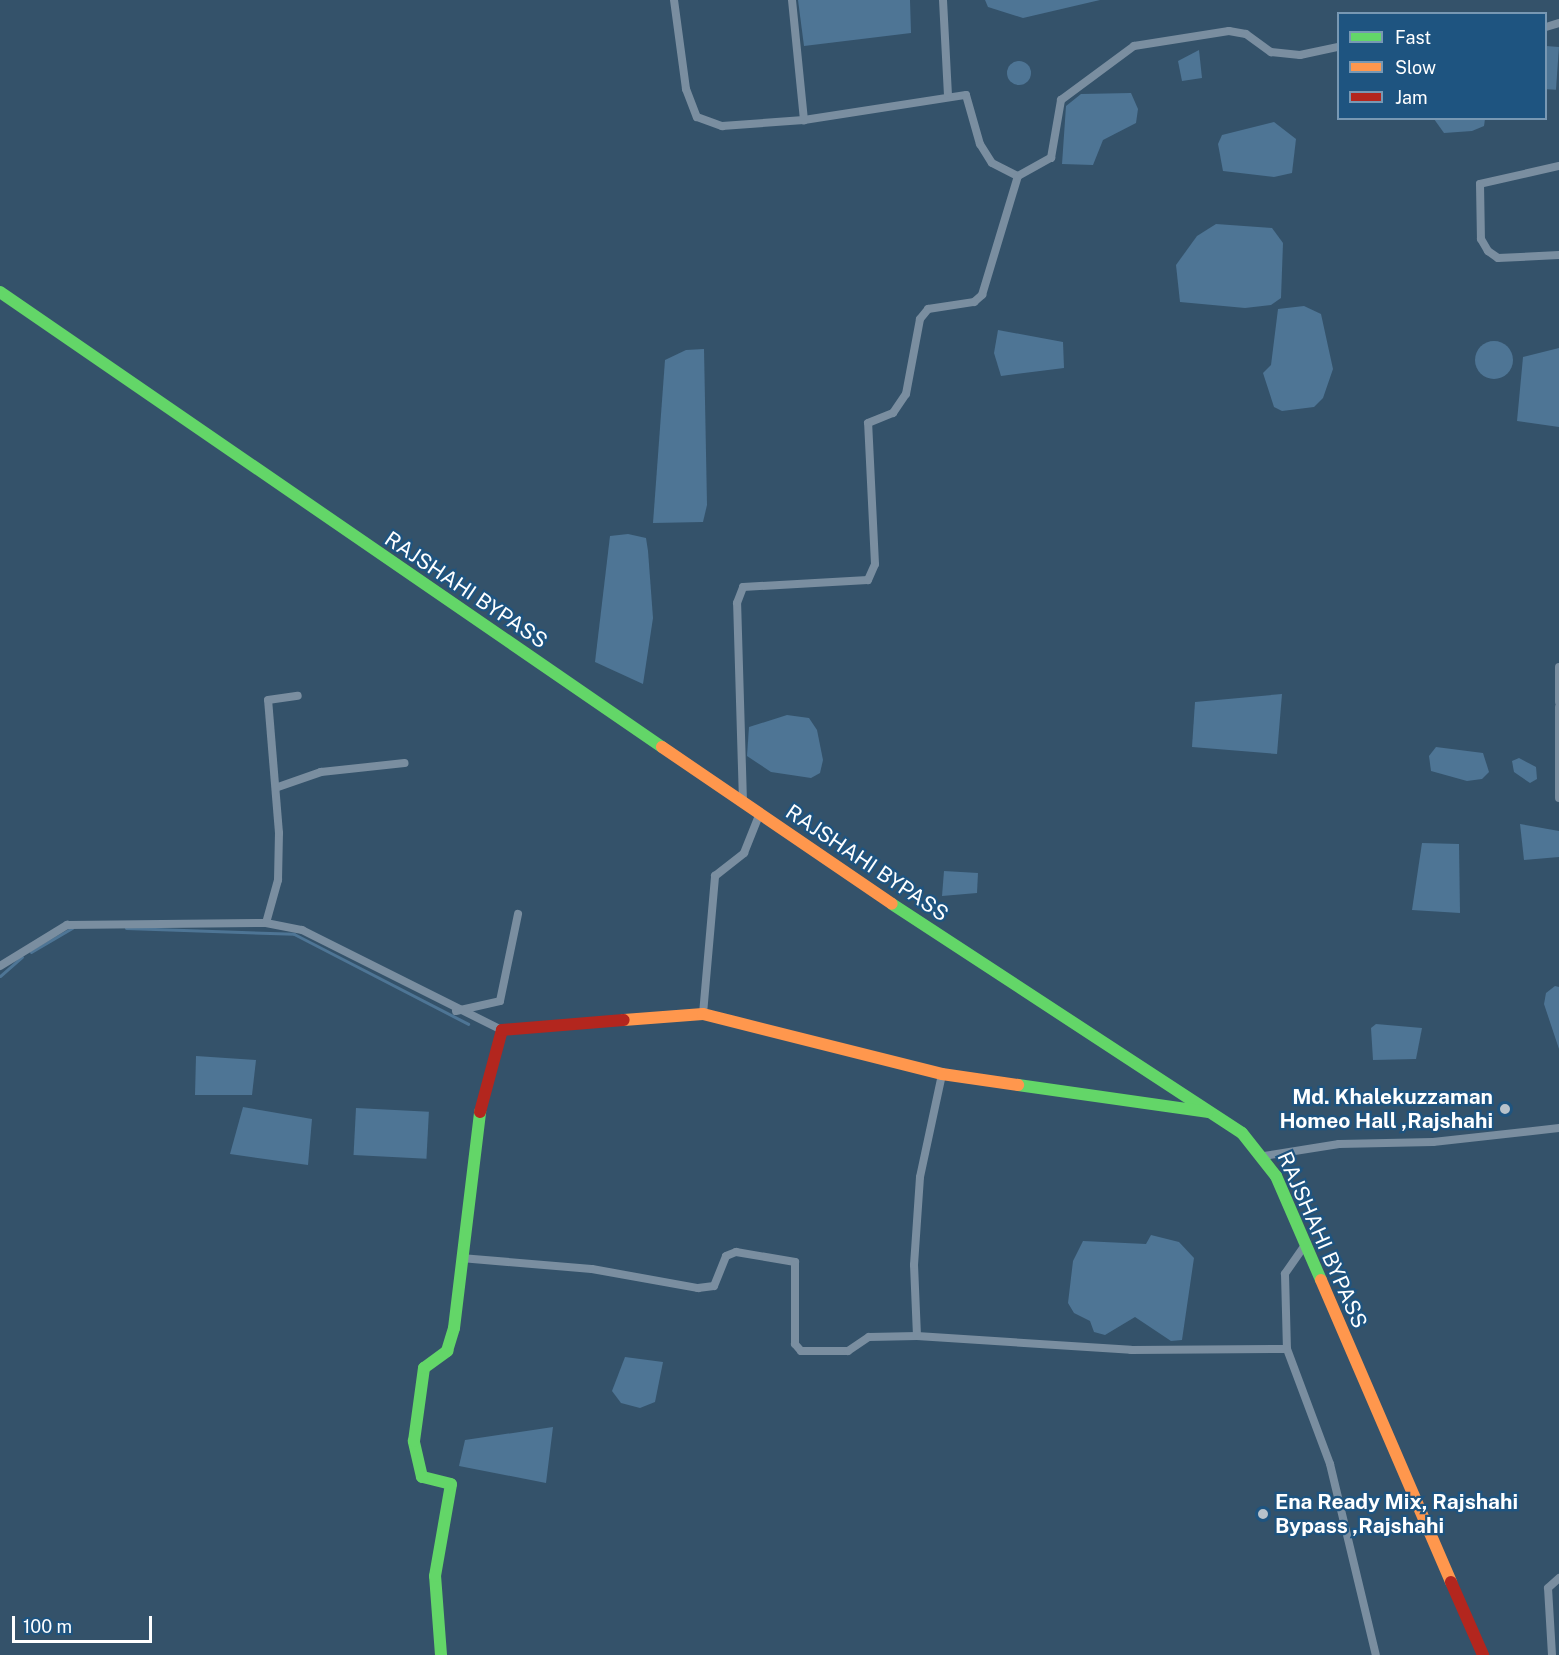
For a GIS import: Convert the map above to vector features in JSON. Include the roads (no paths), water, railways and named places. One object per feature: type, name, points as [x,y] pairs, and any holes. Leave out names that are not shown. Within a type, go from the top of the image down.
[{"type":"main road","name":"RAJSHAHI BYPASS","points":[[0,292],[1030,999],[1214,1113],[1264,1156],[1483,1655]]},
{"type":"main road","points":[[441,1655],[435,1576],[451,1484],[422,1477],[414,1442],[424,1368],[447,1351],[454,1328],[480,1108],[502,1030],[703,1014],[942,1074],[1214,1113]]},
{"type":"street","points":[[674,0],[686,89],[697,117],[722,126],[804,120],[948,94],[969,96],[980,144],[992,163],[1018,176]]},
{"type":"street","points":[[792,0],[804,120]]},
{"type":"street","points":[[943,0],[948,94]]},
{"type":"street","points":[[743,802],[737,603],[744,587],[868,580],[876,564],[868,423],[893,413],[906,394],[920,319],[928,309],[974,302],[982,295],[1018,176],[1051,158],[1061,100],[1134,46],[1229,31],[1246,34],[1271,52],[1300,55],[1337,47]]},
{"type":"street","points":[[1559,166],[1480,184],[1480,195],[1481,239],[1488,251],[1498,258],[1559,255]]},
{"type":"street","points":[[1559,667],[1559,702]]},
{"type":"street","points":[[266,922],[278,880],[278,787],[268,700],[298,696]]},
{"type":"street","points":[[1559,707],[1559,798]]},
{"type":"street","points":[[278,787],[321,772],[405,763]]},
{"type":"street","points":[[703,1014],[715,876],[744,853],[760,813]]},
{"type":"street","points":[[456,1011],[500,1001],[518,914]]},
{"type":"street","points":[[0,966],[67,925],[266,922],[302,930],[456,1011],[502,1030]]},
{"type":"street","points":[[917,1336],[914,1265],[920,1177],[942,1074]]},
{"type":"street","points":[[1264,1156],[1339,1144],[1433,1142],[1559,1128]]},
{"type":"street","points":[[1305,1245],[1284,1274],[1287,1349],[1330,1464],[1376,1655]]},
{"type":"street","points":[[461,1257],[592,1269],[698,1287],[714,1286],[726,1256],[736,1252],[795,1262],[799,1270],[795,1344],[801,1351],[848,1350],[869,1337],[917,1336],[1131,1350],[1287,1349]]},
{"type":"street","points":[[1552,1655],[1548,1588],[1559,1578]]},
{"type":"water","points":[[798,0],[910,0],[911,33],[804,46]]},
{"type":"water","points":[[985,0],[1100,0],[1023,18],[988,7]]},
{"type":"water","points":[[1547,46],[1559,47],[1556,90],[1547,89]]},
{"type":"water","points":[[1199,50],[1202,78],[1182,81],[1178,61]]},
{"type":"water","points":[[1019,61],[1024,62],[1030,68],[1030,78],[1024,84],[1019,85],[1014,84],[1008,78],[1007,73],[1008,68],[1014,62]]},
{"type":"water","points":[[1131,93],[1138,109],[1136,123],[1103,140],[1093,165],[1062,164],[1066,106],[1081,94]]},
{"type":"water","points":[[1435,120],[1485,120],[1484,126],[1472,131],[1444,133]]},
{"type":"water","points":[[1274,122],[1296,139],[1292,173],[1274,177],[1223,171],[1218,144],[1222,135]]},
{"type":"water","points":[[1216,224],[1272,228],[1283,243],[1281,298],[1271,305],[1245,308],[1180,302],[1176,265],[1197,236]]},
{"type":"water","points":[[1304,306],[1321,314],[1333,369],[1323,398],[1314,407],[1282,411],[1274,407],[1263,373],[1271,365],[1278,309]]},
{"type":"water","points":[[998,330],[1063,342],[1064,368],[1001,376],[994,353]]},
{"type":"water","points":[[1494,341],[1507,347],[1513,360],[1507,373],[1494,379],[1481,373],[1475,360],[1481,347]]},
{"type":"water","points":[[1559,348],[1559,427],[1517,421],[1523,357]]},
{"type":"water","points":[[704,349],[707,505],[703,522],[653,523],[665,360],[686,350]]},
{"type":"water","points":[[628,534],[646,538],[648,551],[653,618],[643,684],[595,662],[610,536]]},
{"type":"water","points":[[1282,694],[1277,754],[1192,747],[1195,702]]},
{"type":"water","points":[[787,715],[809,718],[817,730],[823,760],[820,773],[811,778],[771,772],[747,756],[749,727]]},
{"type":"water","points":[[1436,747],[1483,753],[1489,772],[1482,779],[1467,781],[1431,771],[1429,756]]},
{"type":"water","points":[[1519,758],[1536,767],[1537,779],[1530,783],[1514,772],[1512,761]]},
{"type":"water","points":[[1520,824],[1559,831],[1559,857],[1524,860]]},
{"type":"water","points":[[1422,843],[1459,844],[1460,913],[1412,910]]},
{"type":"water","points":[[944,871],[978,873],[977,893],[942,896]]},
{"type":"water","points":[[1555,986],[1559,987],[1559,1049],[1544,1004],[1546,993]]},
{"type":"water","points":[[1376,1024],[1422,1028],[1416,1059],[1373,1060],[1371,1028]]},
{"type":"water","points":[[196,1056],[256,1060],[252,1095],[195,1095]]},
{"type":"water","points":[[243,1107],[312,1119],[308,1165],[230,1154]]},
{"type":"water","points":[[356,1108],[429,1112],[426,1159],[354,1155]]},
{"type":"water","points":[[1151,1235],[1179,1242],[1194,1258],[1182,1340],[1171,1341],[1135,1317],[1105,1335],[1094,1332],[1090,1321],[1074,1313],[1068,1303],[1073,1261],[1083,1241],[1146,1244]]},
{"type":"water","points":[[625,1357],[663,1362],[655,1402],[640,1408],[621,1403],[612,1391]]},
{"type":"water","points":[[553,1427],[546,1483],[459,1466],[465,1440]]},
{"type":"waterway","points":[[31,952],[72,928]]},
{"type":"waterway","points":[[126,928],[294,934],[468,1024]]},
{"type":"waterway","points":[[0,976],[22,957]]},
{"type":"place","name":"Md. Khalekuzzaman Homeo Hall ,Rajshahi","points":[[1505,1109]]},
{"type":"place","name":"Ena Ready Mix, Rajshahi Bypass ,Rajshahi","points":[[1263,1514]]}]
